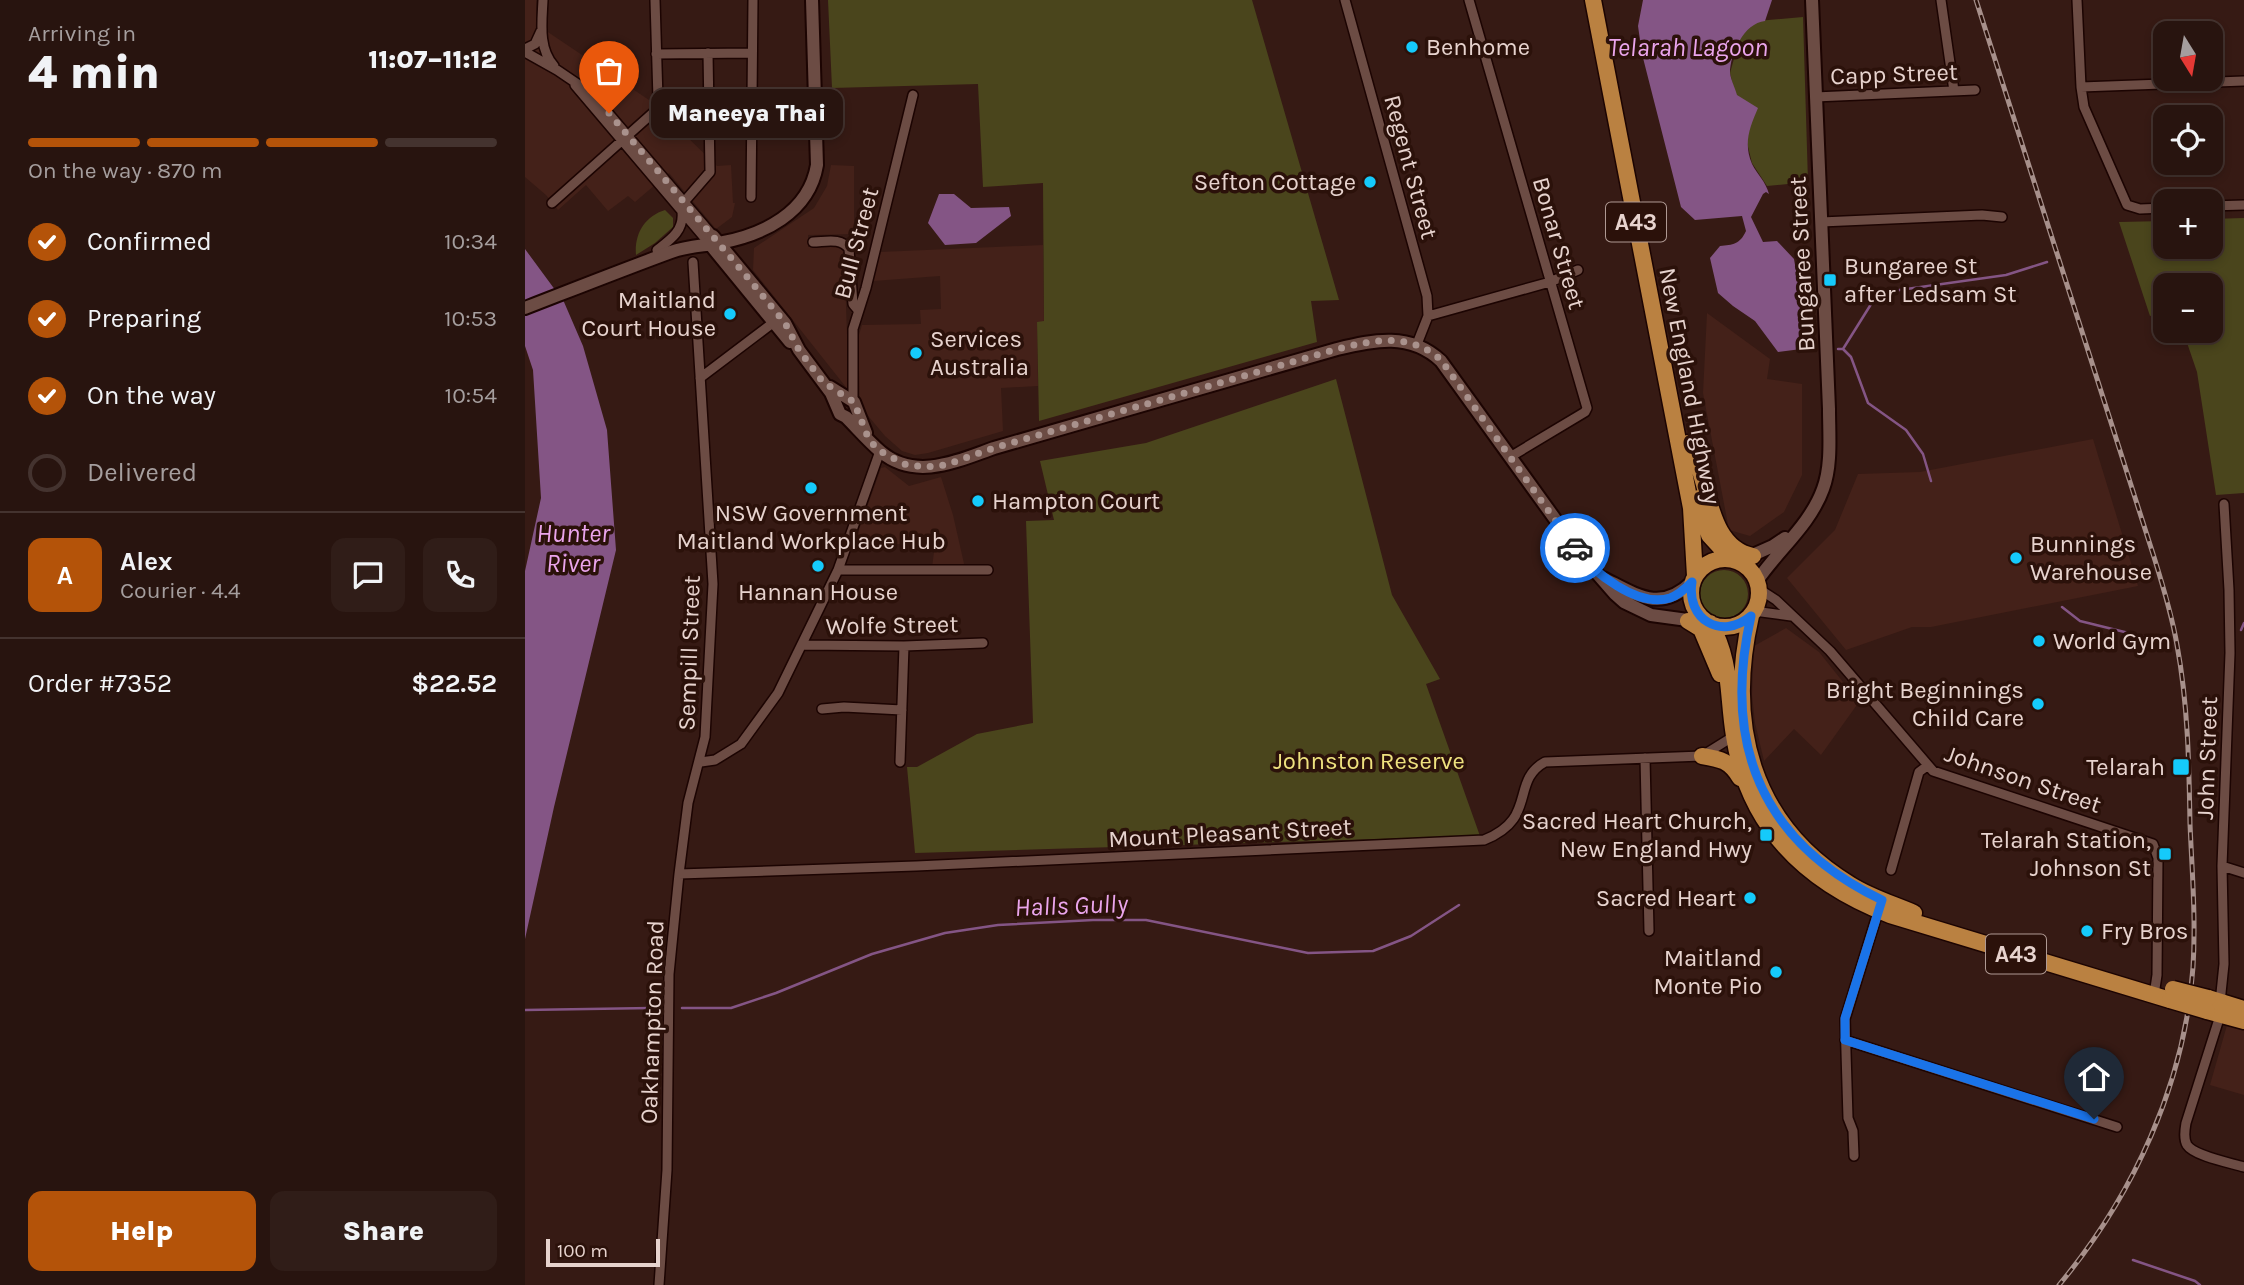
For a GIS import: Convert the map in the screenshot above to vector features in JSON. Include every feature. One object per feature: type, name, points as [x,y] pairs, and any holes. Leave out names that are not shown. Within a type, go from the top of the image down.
[{"type":"highway","name":"New England Highway","points":[[1593,0],[1691,508],[1693,579]]},
{"type":"highway","name":"New England Highway","points":[[1603,0],[1704,521],[1709,535],[1733,560]]},
{"type":"highway","points":[[1688,443],[1719,527],[1732,547],[1739,552],[1753,555]]},
{"type":"highway","points":[[1693,579],[1706,564],[1722,559],[1733,560]]},
{"type":"highway","name":"A43","points":[[1733,560],[1748,568],[1758,585],[1741,671],[1741,712],[1752,762],[1765,794],[1782,823],[1810,855],[1880,905]]},
{"type":"highway","name":"A43","points":[[1693,579],[1691,600],[1721,643],[1726,661],[1734,736],[1753,797],[1774,833],[1801,864],[1841,894],[1880,905],[1935,930],[2213,1006],[2244,1021]]},
{"type":"highway","points":[[1708,622],[1732,626],[1752,613]]},
{"type":"highway","points":[[1688,621],[1696,624],[1705,637],[1720,674],[1732,717]]},
{"type":"highway","points":[[1702,756],[1723,759],[1732,765],[1753,797]]},
{"type":"highway","name":"A43","points":[[2213,1006],[2244,1009]]},
{"type":"main road","points":[[776,320],[737,258],[743,244],[766,232],[784,218],[803,200],[813,185],[818,156],[812,0]]},
{"type":"main road","name":"Bungaree Street","points":[[1758,585],[1805,522],[1824,488],[1829,446],[1812,0]]},
{"type":"main road","points":[[525,308],[678,249],[773,218],[792,207],[813,185]]},
{"type":"main road","points":[[627,269],[672,243],[757,232],[784,218]]},
{"type":"main road","points":[[711,240],[747,275]]},
{"type":"main road","points":[[711,240],[823,382],[848,403],[869,440]]},
{"type":"main road","points":[[848,403],[838,413],[846,417],[880,451],[910,466],[933,467],[1337,349],[1392,340],[1417,344],[1441,360],[1581,555],[1615,594],[1651,615],[1708,622]]},
{"type":"main road","name":"Bungaree Street","points":[[1733,560],[1773,546],[1805,522]]},
{"type":"main road","points":[[1600,576],[1636,594],[1660,599],[1671,598],[1682,592],[1693,579]]},
{"type":"street","points":[[543,0],[545,51],[557,70]]},
{"type":"street","points":[[552,203],[626,139],[657,107],[655,0]]},
{"type":"street","points":[[751,197],[753,0]]},
{"type":"street","name":"Regent Street","points":[[1345,0],[1427,296],[1428,316],[1417,344]]},
{"type":"street","name":"Bonar Street","points":[[1469,0],[1587,408],[1585,412],[1510,457]]},
{"type":"street","points":[[1941,0],[1954,91]]},
{"type":"street","points":[[2077,0],[2084,107],[2127,205],[2140,209],[2153,208]]},
{"type":"street","points":[[542,26],[535,44],[525,50],[566,76],[626,139],[711,240]]},
{"type":"street","points":[[656,54],[752,53]]},
{"type":"street","points":[[657,250],[678,232],[682,223],[683,207],[710,172],[708,54]]},
{"type":"street","points":[[2081,87],[2244,81]]},
{"type":"street","name":"Capp Street","points":[[1815,97],[1975,90]]},
{"type":"street","name":"Bull Street","points":[[848,403],[853,329],[912,95]]},
{"type":"street","points":[[2223,206],[2244,205]]},
{"type":"street","points":[[1821,222],[1982,215],[2002,217]]},
{"type":"street","points":[[813,242],[845,243],[849,249],[853,304],[858,310]]},
{"type":"street","name":"Sempill Street","points":[[693,262],[713,584],[705,737],[701,762]]},
{"type":"street","points":[[1428,316],[1550,282],[1578,270]]},
{"type":"street","points":[[700,377],[776,320]]},
{"type":"street","points":[[701,762],[715,760],[741,744],[778,693],[838,570],[880,451]]},
{"type":"street","name":"John Street","points":[[2224,504],[2230,653],[2222,866],[2224,964],[2213,1006],[2217,1026],[2186,1122],[2185,1138],[2187,1146],[2197,1152],[2244,1167]]},
{"type":"street","points":[[838,570],[988,570]]},
{"type":"street","name":"Johnson Street","points":[[1758,585],[1830,651],[1927,766],[1939,774],[2153,844],[2158,858],[2155,989]]},
{"type":"street","points":[[1752,613],[1793,617]]},
{"type":"street","name":"Wolfe Street","points":[[801,645],[904,646],[983,643]]},
{"type":"street","points":[[900,762],[904,646]]},
{"type":"street","points":[[822,709],[843,707],[902,710]]},
{"type":"street","name":"Mount Pleasant Street","points":[[678,874],[1472,841],[1495,835],[1515,820],[1527,779],[1532,771],[1545,762],[1702,756],[1734,736]]},
{"type":"street","points":[[1645,758],[1649,930]]},
{"type":"street","name":"Oakhampton Road","points":[[659,1285],[667,1170],[669,974],[688,803],[701,762]]},
{"type":"street","points":[[1891,870],[1919,772],[1927,766]]},
{"type":"street","points":[[2222,866],[2244,873]]},
{"type":"street","points":[[1854,1156],[1853,1131],[1847,1118],[1845,1018],[1880,905]]},
{"type":"street","points":[[1845,1040],[2117,1127]]},
{"type":"shaded area","points":[[525,0],[536,0],[536,24],[649,100],[717,166],[731,165],[735,203],[732,217],[716,229],[669,173],[635,202],[628,196],[608,211],[586,185],[558,210],[546,195],[525,177]]},
{"type":"shaded area","points":[[831,165],[854,166],[854,234],[808,235],[808,247],[844,249],[849,391],[753,270],[754,248],[814,208],[827,186]]},
{"type":"shaded area","points":[[1043,245],[1044,322],[1037,322],[1038,386],[1001,388],[1003,431],[928,453],[915,455],[902,451],[885,436],[860,403],[858,338],[862,325],[921,324],[920,310],[941,309],[940,276],[873,281],[880,252]]},
{"type":"shaded area","points":[[1707,313],[1770,359],[1767,379],[1802,384],[1802,475],[1784,512],[1750,536],[1729,530],[1703,393]]},
{"type":"shaded area","points":[[2093,439],[2138,586],[1931,627],[1912,627],[1846,650],[1787,578],[1835,530],[1858,474],[1920,472]]},
{"type":"shaded area","points":[[885,467],[909,486],[941,477],[965,568],[932,568],[935,544],[854,544],[881,468]]},
{"type":"shaded area","points":[[1786,628],[1819,652],[1859,702],[1821,755],[1794,729],[1764,761],[1752,695],[1754,646]]},
{"type":"shaded area","points":[[2227,1025],[2244,1030],[2244,1095],[2210,1085]]},
{"type":"green space","points":[[828,0],[1252,0],[1339,300],[1311,301],[1317,342],[1039,421],[1037,322],[1044,321],[1043,183],[983,187],[978,84],[832,88]]},
{"type":"green space","name":"Telarah Lagoon","points":[[1803,17],[1808,182],[1767,186],[1752,163],[1730,73],[1740,37],[1757,21]]},
{"type":"green space","points":[[665,210],[673,218],[673,227],[636,255],[637,240],[642,227]]},
{"type":"green space","points":[[2244,218],[2244,493],[2216,495],[2197,372],[2187,343],[2223,343],[2223,273],[2153,273],[2153,315],[2150,316],[2119,222],[2153,221],[2153,259],[2223,259],[2223,219]]},
{"type":"green space","name":"Johnston Reserve","points":[[1336,379],[1392,595],[1440,679],[1426,684],[1480,836],[915,853],[907,767],[917,767],[977,734],[1033,723],[1026,521],[1054,520],[1040,461],[1146,443]]},
{"type":"green space","points":[[1724,570],[1741,577],[1748,594],[1741,611],[1724,618],[1707,611],[1700,594],[1707,577]]},
{"type":"water","name":"Telarah Lagoon","points":[[1643,0],[1772,0],[1765,21],[1751,27],[1740,41],[1730,73],[1737,95],[1758,108],[1750,129],[1748,149],[1752,164],[1769,194],[1763,194],[1751,217],[1763,242],[1777,241],[1794,259],[1809,348],[1778,352],[1755,321],[1718,293],[1710,258],[1720,246],[1739,241],[1746,231],[1742,216],[1695,220],[1681,207],[1642,54],[1638,26]]},
{"type":"water","points":[[939,194],[954,194],[971,208],[1009,207],[1011,216],[976,243],[945,245],[928,223]]},
{"type":"water","name":"Hunter River","points":[[525,249],[564,302],[583,346],[607,430],[616,550],[525,939],[525,571],[541,498],[533,370],[525,346]]},
{"type":"waterway","points":[[1843,349],[1878,293],[2006,275],[2047,262]]},
{"type":"waterway","points":[[1809,348],[1815,349]]},
{"type":"waterway","points":[[1838,349],[1843,349],[1851,357],[1868,403],[1906,430],[1923,454],[1931,481]]},
{"type":"waterway","points":[[2062,607],[2080,621],[2153,639]]},
{"type":"waterway","points":[[2241,630],[2244,623]]},
{"type":"waterway","name":"Halls Gully","points":[[682,1008],[731,1008],[872,954],[945,933],[998,925],[1146,920],[1308,953],[1373,951],[1411,936],[1459,905]]},
{"type":"waterway","name":"Halls Gully","points":[[525,1010],[651,1008]]},
{"type":"waterway","points":[[2133,1260],[2200,1285]]},
{"type":"railway","points":[[1976,0],[2164,590],[2181,667],[2187,734],[2194,949],[2188,1011],[2179,1054],[2167,1096],[2132,1176],[2086,1251],[2059,1285]]},
{"type":"way so far","points":[[609,113],[785,323],[799,350],[823,382],[854,402],[869,440],[885,455],[897,461],[917,467],[939,466],[1337,349],[1376,341],[1409,341],[1441,360],[1575,548]]},
{"type":"place","name":"Benhome","points":[[1412,47]]},
{"type":"place","name":"Maneeya Thai","points":[[609,113]]},
{"type":"place","name":"Sefton Cottage","points":[[1370,182]]},
{"type":"place","name":"Bungaree St after Ledsam St","points":[[1830,280]]},
{"type":"place","name":"Maitland Court House","points":[[730,314]]},
{"type":"place","name":"Services Australia","points":[[916,353]]},
{"type":"place","name":"NSW Government Maitland Workplace Hub","points":[[811,488]]},
{"type":"place","name":"Hampton Court","points":[[978,501]]},
{"type":"place","name":"Bunnings Warehouse","points":[[2016,558]]},
{"type":"place","name":"Hannan House","points":[[818,566]]},
{"type":"place","name":"World Gym","points":[[2039,641]]},
{"type":"place","name":"Bright Beginnings Child Care","points":[[2038,704]]},
{"type":"place","name":"Telarah","points":[[2181,767]]},
{"type":"place","name":"Sacred Heart Church, New England Hwy","points":[[1766,835]]},
{"type":"place","name":"Telarah Station, Johnson St","points":[[2165,854]]},
{"type":"place","name":"Sacred Heart","points":[[1750,898]]},
{"type":"place","name":"Fry Bros","points":[[2087,931]]},
{"type":"place","name":"Maitland Monte Pio","points":[[1776,972]]},
{"type":"route","points":[[1575,548],[1600,576],[1648,598],[1671,598],[1692,582],[1691,600],[1698,615],[1710,623],[1732,626],[1751,616],[1741,671],[1741,712],[1747,746],[1765,794],[1782,823],[1810,855],[1851,886],[1882,900],[1845,1018],[1845,1040],[2094,1119]]}]
